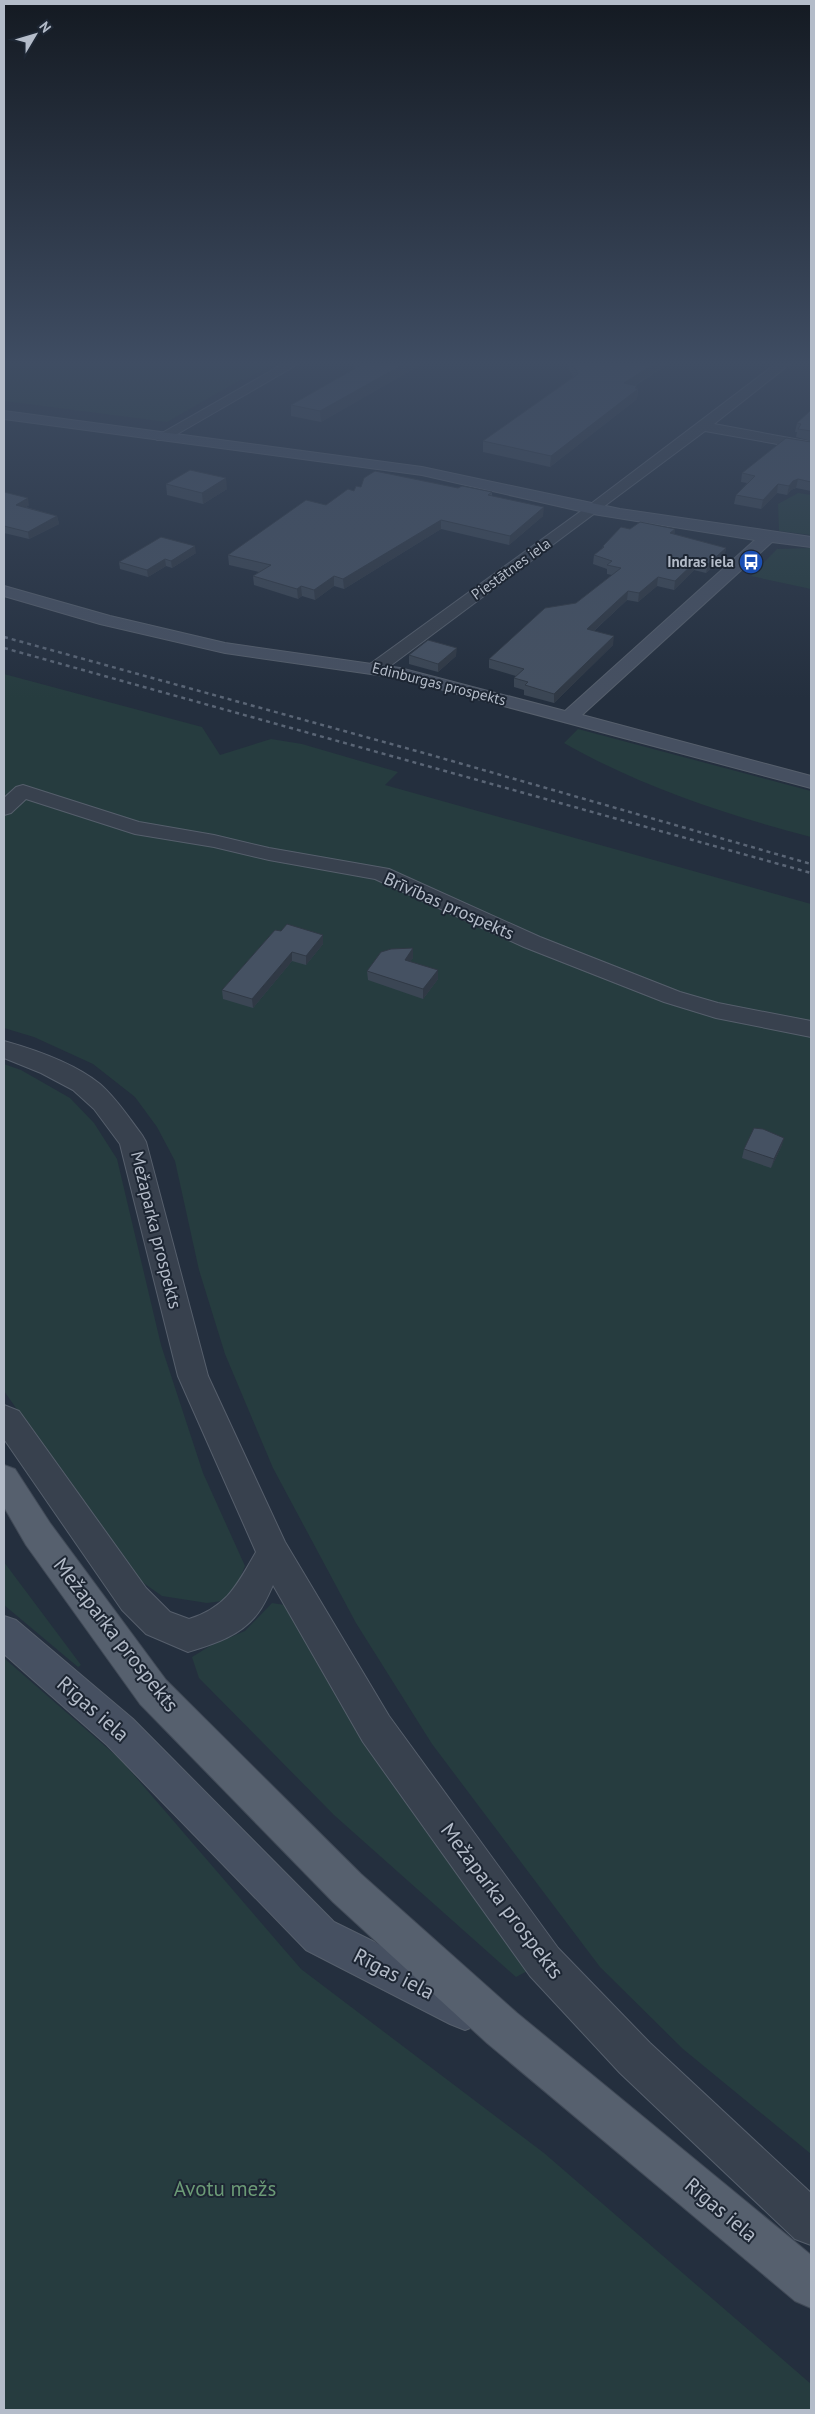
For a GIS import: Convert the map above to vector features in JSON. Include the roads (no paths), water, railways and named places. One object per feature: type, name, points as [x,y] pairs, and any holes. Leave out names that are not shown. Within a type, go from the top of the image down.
[{"type":"main road","name":"Mežaparka prospekts","points":[[4,1478],[38,1534],[153,1692],[347,1888],[502,2028]]},
{"type":"main road","name":"Rīgas iela","points":[[502,2028],[811,2285]]},
{"type":"street","points":[[432,473],[468,479],[593,508],[768,537],[811,542]]},
{"type":"street","name":"Piestātnes iela","points":[[376,668],[640,473]]},
{"type":"street","points":[[569,717],[768,537]]},
{"type":"street","name":"Edinburgas prospekts","points":[[4,591],[106,620],[224,648],[376,668],[569,717],[811,782]]},
{"type":"street","name":"Brīvības prospekts","points":[[4,808],[23,790],[134,828],[214,841],[269,854],[381,874],[532,942],[672,997],[716,1010],[811,1030]]},
{"type":"street","name":"Mežaparka prospekts","points":[[4,1049],[62,1074],[90,1090],[114,1115],[133,1142],[193,1376],[274,1553],[376,1729],[544,1962],[635,2058],[811,2223]]},
{"type":"street","name":"Mežaparka prospekts","points":[[4,1418],[8,1420],[134,1599],[158,1623],[188,1636],[218,1626],[246,1602],[274,1553]]},
{"type":"street","name":"Rīgas iela","points":[[4,1632],[120,1732],[320,1936],[502,2028]]},
{"type":"railway","points":[[4,637],[431,755],[811,864]]},
{"type":"railway","points":[[4,648],[811,873]]},
{"type":"place","name":"Indras iela","points":[[751,562]]},
{"type":"park label","name":"Avotu mežs","points":[[225,2189]]}]
